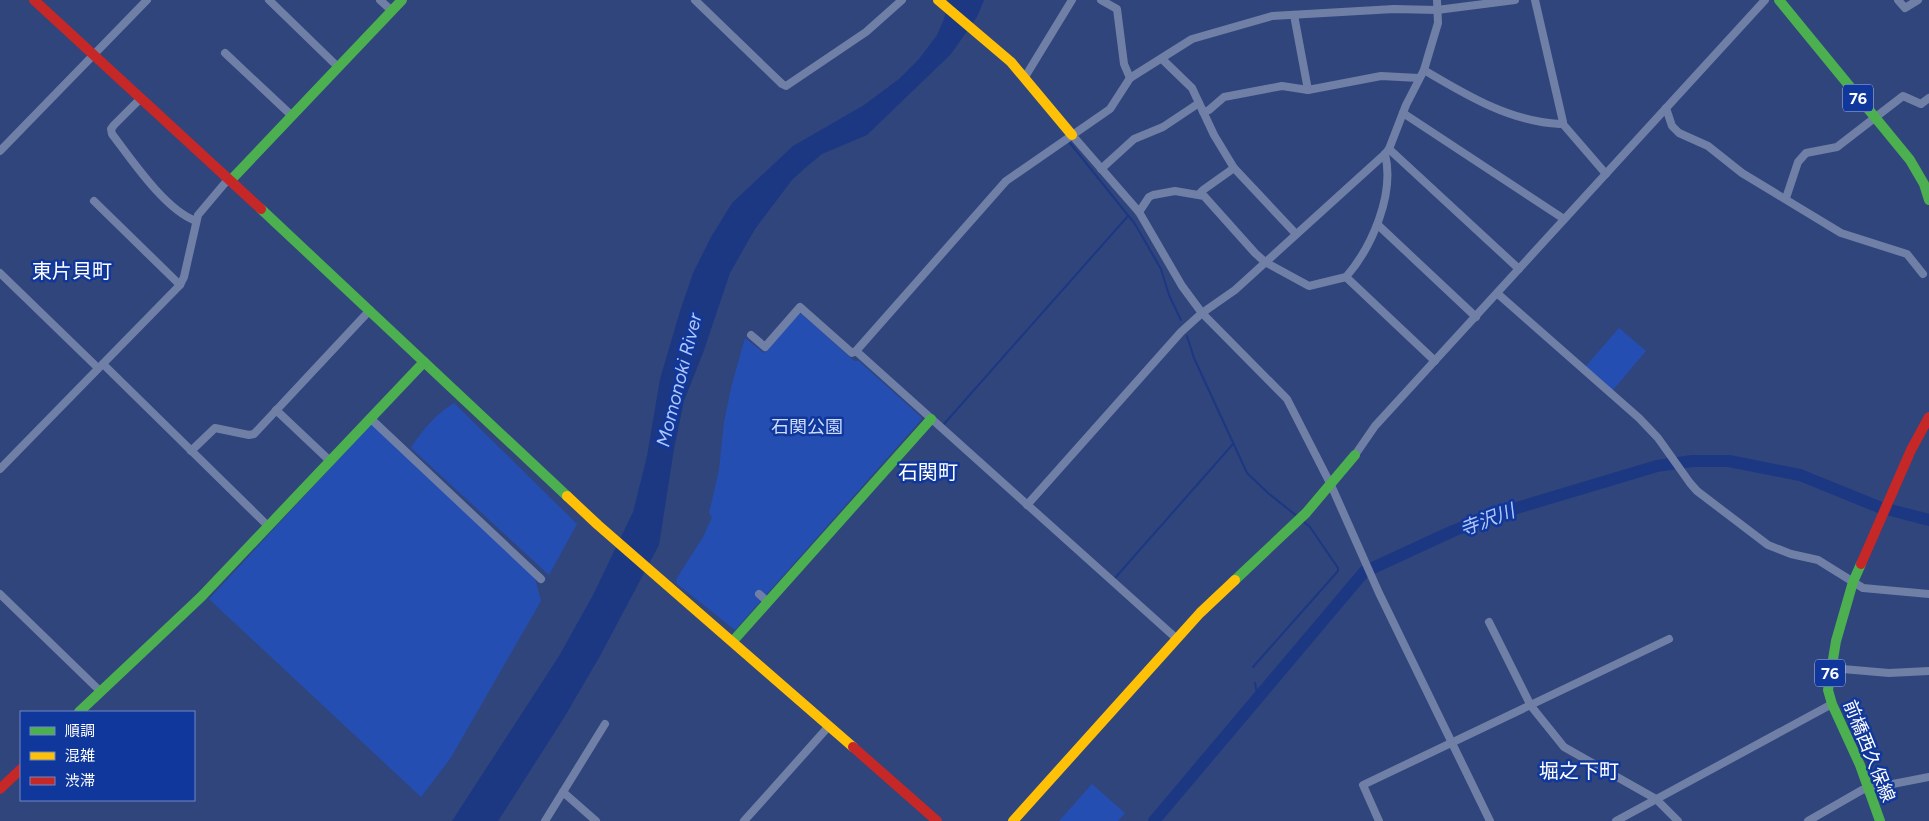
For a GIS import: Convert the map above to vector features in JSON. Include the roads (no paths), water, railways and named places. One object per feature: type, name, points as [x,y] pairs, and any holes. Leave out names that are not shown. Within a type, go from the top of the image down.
[{"type":"street","points":[[34,0],[231,180],[604,530],[733,641],[936,821]]},
{"type":"street","points":[[0,151],[147,0]]},
{"type":"street","points":[[269,0],[338,67]]},
{"type":"street","points":[[380,0],[392,11]]},
{"type":"street","points":[[0,469],[180,285],[184,278],[196,221],[201,210],[402,0]]},
{"type":"street","points":[[695,0],[786,86],[866,32],[902,0]]},
{"type":"street","points":[[938,0],[989,42],[1025,78],[1139,212],[1182,286],[1202,313],[1288,399],[1490,821]]},
{"type":"street","points":[[1025,78],[1072,0]]},
{"type":"street","points":[[1101,0],[1117,9],[1124,64],[1130,78]]},
{"type":"street","points":[[1139,212],[1149,197],[1153,195],[1175,191],[1199,194],[1210,203],[1248,246],[1265,262],[1309,286],[1346,277],[1367,246],[1378,225],[1387,188],[1387,151],[1424,70],[1438,23],[1437,0]]},
{"type":"street","points":[[751,335],[765,347],[800,307],[852,353],[856,351],[1006,181],[1110,109],[1130,78],[1192,39],[1272,16],[1394,9],[1437,10],[1515,0]]},
{"type":"street","points":[[1535,0],[1562,123],[1606,174]]},
{"type":"street","points":[[1013,821],[1200,613],[1283,536],[1331,486],[1375,426],[1498,294],[1764,0]]},
{"type":"street","name":"76","points":[[1779,0],[1910,160],[1925,175],[1929,200]]},
{"type":"street","points":[[1898,0],[1905,8],[1918,0]]},
{"type":"street","points":[[1294,15],[1308,90]]},
{"type":"street","points":[[225,53],[291,116]]},
{"type":"street","points":[[1162,58],[1192,88],[1214,135],[1234,168],[1296,234]]},
{"type":"street","points":[[1424,70],[1470,98],[1540,123],[1562,123]]},
{"type":"street","points":[[1203,112],[1224,97],[1282,86],[1308,90],[1381,76],[1419,78]]},
{"type":"street","points":[[1786,198],[1798,162],[1806,153],[1837,147],[1903,96],[1921,104],[1929,98]]},
{"type":"street","points":[[141,98],[110,131],[154,188],[188,217],[196,221]]},
{"type":"street","points":[[1101,169],[1134,139],[1163,127],[1199,103]]},
{"type":"street","points":[[1666,108],[1672,126],[1679,133],[1708,146],[1742,173],[1841,233],[1907,254],[1923,274]]},
{"type":"street","points":[[1403,113],[1564,220]]},
{"type":"street","points":[[1027,505],[1181,332],[1202,313],[1235,290],[1387,151]]},
{"type":"street","points":[[1387,151],[1520,268]]},
{"type":"street","points":[[1199,194],[1234,168]]},
{"type":"street","points":[[94,201],[180,285]]},
{"type":"street","points":[[1378,225],[1476,317]]},
{"type":"street","points":[[0,273],[191,451],[268,526]]},
{"type":"street","points":[[1346,277],[1435,361]]},
{"type":"street","points":[[1498,294],[1639,418],[1658,438],[1690,483],[1706,499],[1768,545],[1791,554],[1818,560],[1863,588],[1929,594]]},
{"type":"street","points":[[191,451],[214,428],[252,435],[370,310]]},
{"type":"street","points":[[856,351],[1177,639]]},
{"type":"street","points":[[80,711],[201,597],[424,362]]},
{"type":"street","points":[[276,410],[330,461]]},
{"type":"street","name":"前橋西久保線","points":[[1880,821],[1870,789],[1832,704],[1828,690],[1836,641],[1853,582],[1911,450],[1929,417]]},
{"type":"street","points":[[370,418],[541,579]]},
{"type":"street","points":[[733,641],[931,419]]},
{"type":"street","points":[[0,594],[100,691]]},
{"type":"street","points":[[759,594],[768,602]]},
{"type":"street","points":[[1490,622],[1531,706],[1564,747],[1656,799],[1678,821]]},
{"type":"street","points":[[1379,821],[1363,785],[1669,639]]},
{"type":"street","points":[[1831,668],[1889,673],[1929,671]]},
{"type":"street","points":[[1616,821],[1832,704]]},
{"type":"street","points":[[545,821],[605,724]]},
{"type":"street","points":[[744,821],[829,726]]},
{"type":"street","points":[[0,789],[20,769]]},
{"type":"street","points":[[1808,821],[1862,790],[1929,777]]},
{"type":"street","points":[[563,792],[596,821]]},
{"type":"water","name":"Momonoki River","points":[[948,0],[984,0],[977,17],[951,54],[867,135],[822,154],[805,168],[792,180],[755,229],[730,273],[703,353],[684,401],[674,449],[659,545],[600,656],[562,721],[498,821],[452,821],[559,656],[593,595],[633,512],[647,456],[660,379],[693,273],[711,237],[732,203],[793,146],[864,105],[899,79],[919,59],[937,35],[944,19]]},
{"type":"waterway","points":[[1070,143],[1135,224],[1161,269],[1169,295],[1181,320]]},
{"type":"waterway","points":[[944,424],[1128,216]]},
{"type":"waterway","points":[[1187,336],[1194,358],[1247,473],[1298,517]]},
{"type":"waterway","points":[[1115,578],[1233,444]]},
{"type":"waterway","name":"寺沢川","points":[[1154,821],[1364,572],[1490,516],[1657,466],[1692,461],[1729,461],[1800,475],[1879,507],[1929,520]]},
{"type":"waterway","points":[[1253,667],[1338,571],[1338,568],[1310,527],[1304,522]]},
{"type":"waterway","points":[[1255,683],[1258,699]]},
{"type":"district","name":"東片貝町","points":[[72,271]]},
{"type":"district","name":"石関町","points":[[928,472]]},
{"type":"district","name":"堀之下町","points":[[1579,771]]},
{"type":"park label","name":"石関公園","points":[[807,427]]}]
